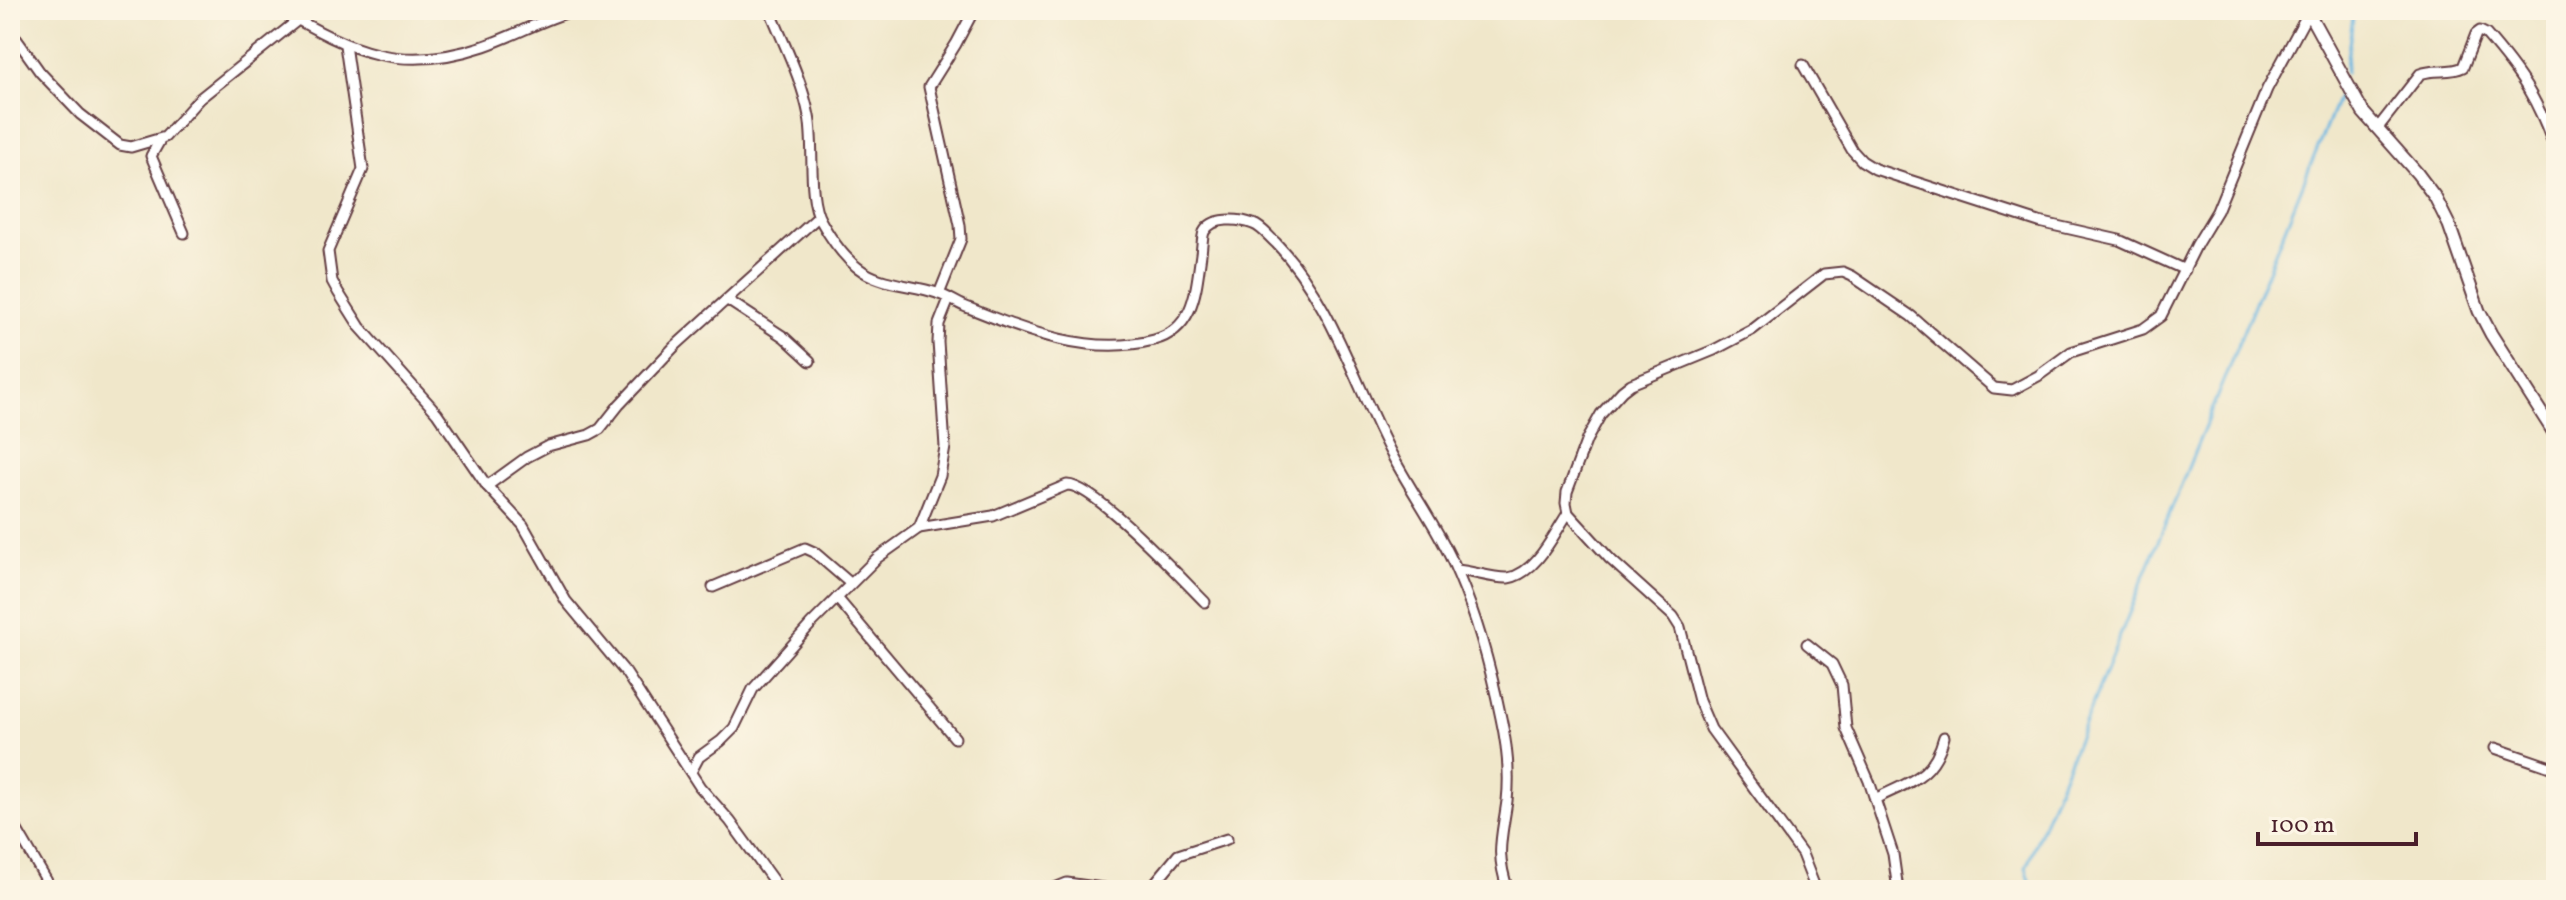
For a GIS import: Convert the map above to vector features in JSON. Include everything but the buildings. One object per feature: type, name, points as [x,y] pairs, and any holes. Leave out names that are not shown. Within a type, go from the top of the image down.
[{"type":"street","points":[[281,10],[345,45],[374,55],[423,58],[476,48],[575,10]]},
{"type":"street","points":[[770,10],[809,115],[818,217],[845,254],[862,272],[874,278],[939,294],[1005,322],[1075,344],[1137,343],[1174,331],[1189,314],[1195,298],[1204,232],[1218,222],[1236,220],[1254,224],[1280,248],[1306,282],[1340,341],[1380,434],[1457,570],[1482,643],[1505,740],[1508,778],[1498,848],[1508,890]]},
{"type":"street","points":[[939,294],[961,239],[929,87],[974,10]]},
{"type":"street","points":[[2307,12],[2355,100],[2435,197],[2491,334],[2556,436]]},
{"type":"street","points":[[1457,570],[1501,577],[1520,574],[1530,567],[1568,513],[1567,492],[1582,451],[1601,414],[1622,391],[1631,384],[1743,335],[1770,318],[1824,274],[1843,272],[1852,276],[1911,316],[1994,388],[2002,391],[2022,386],[2071,352],[2143,329],[2155,322],[2167,308],[2217,211],[2267,89],[2307,12]]},
{"type":"street","points":[[184,233],[151,156],[153,149],[199,99],[298,20]]},
{"type":"street","points":[[10,30],[26,55],[56,89],[80,114],[120,145],[131,147],[161,139]]},
{"type":"street","points":[[2377,129],[2420,74],[2454,71],[2463,67],[2480,31],[2522,76],[2542,114],[2556,152]]},
{"type":"street","points":[[345,45],[363,169],[330,243],[328,251],[332,281],[360,327],[437,413],[487,486],[509,508],[533,540],[566,601],[626,673],[700,787],[766,867],[780,890]]},
{"type":"street","points":[[1803,65],[1852,150],[1875,169],[2039,222],[2119,240],[2185,270]]},
{"type":"street","points":[[487,486],[548,446],[600,429],[675,346],[729,301],[818,217]]},
{"type":"street","points":[[919,528],[940,476],[945,447],[938,342],[939,324],[949,299]]},
{"type":"street","points":[[729,301],[784,337],[810,361]]},
{"type":"street","points":[[691,772],[699,757],[734,728],[753,689],[850,583],[877,558],[919,528],[993,516],[1075,484],[1123,522],[1205,602]]},
{"type":"street","points":[[1568,513],[1610,559],[1673,616],[1685,640],[1696,690],[1711,729],[1802,854],[1816,890]]},
{"type":"street","points":[[713,587],[805,548],[850,583]]},
{"type":"street","points":[[837,598],[955,738]]},
{"type":"street","points":[[1807,644],[1832,664],[1842,685],[1846,728],[1893,854],[1898,890]]},
{"type":"street","points":[[1875,799],[1906,784],[1932,766],[1938,758],[1944,737]]},
{"type":"street","points":[[2495,748],[2556,769]]},
{"type":"street","points":[[11,823],[52,890]]},
{"type":"street","points":[[1149,890],[1178,855],[1227,839]]},
{"type":"street","points":[[1050,890],[1067,883],[1117,890]]},
{"type":"waterway","points":[[2345,73],[2354,10]]},
{"type":"waterway","points":[[2033,890],[2026,868],[2343,85]]}]
